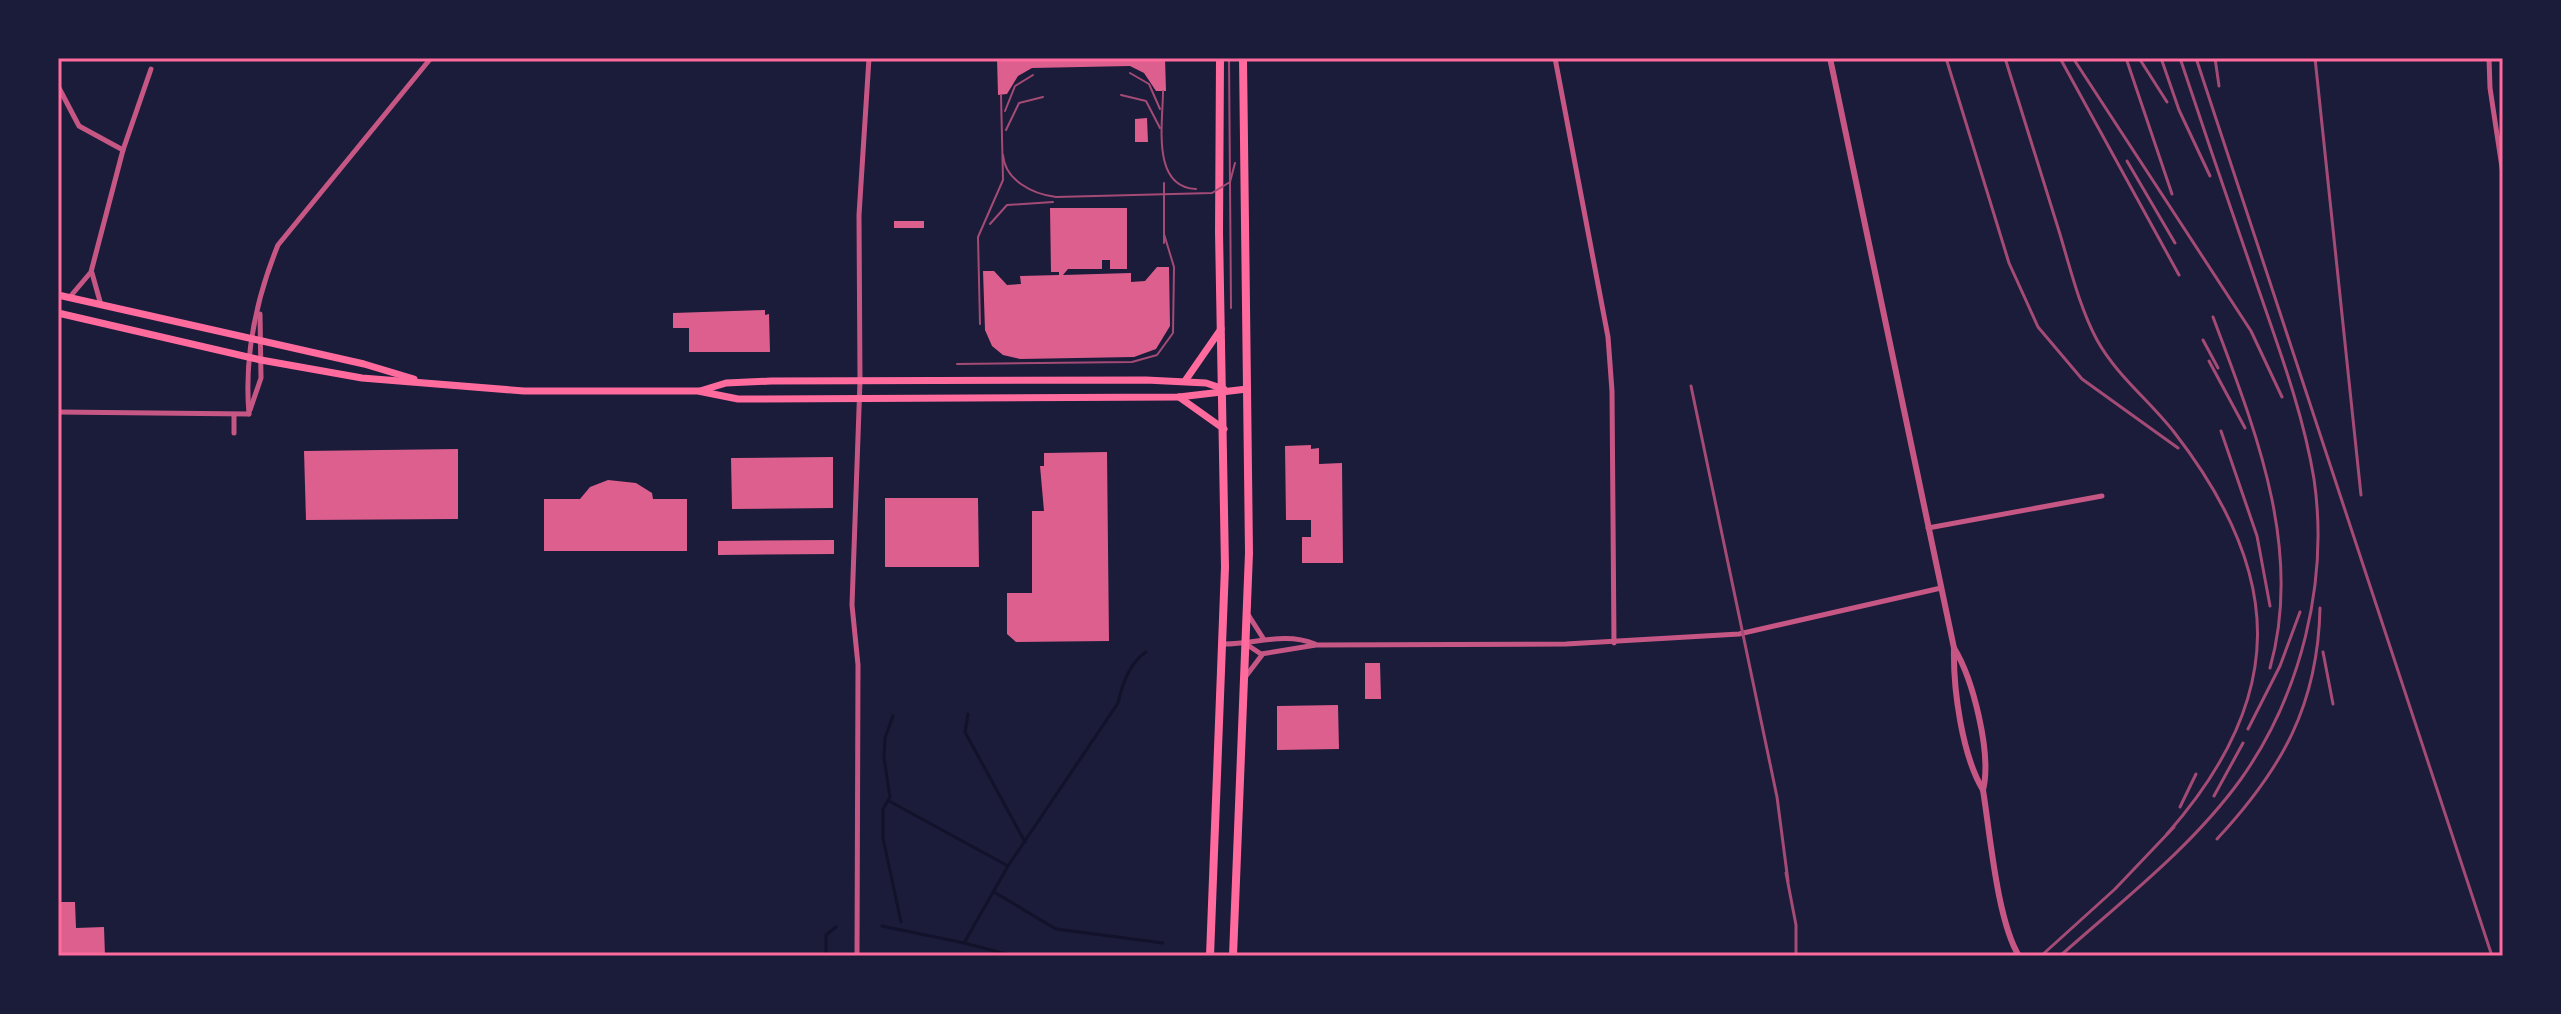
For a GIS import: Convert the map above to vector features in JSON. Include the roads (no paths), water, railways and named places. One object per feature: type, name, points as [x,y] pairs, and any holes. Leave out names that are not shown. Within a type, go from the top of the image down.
[{"type":"main road","points":[[1210,956],[1222,644],[1224,389],[1220,58]]},
{"type":"main road","points":[[1233,956],[1247,611],[1243,58]]},
{"type":"main road","points":[[58,295],[261,344],[364,364],[426,382]]},
{"type":"main road","points":[[58,313],[261,360],[351,377],[524,391],[698,391],[738,399],[1179,397],[1224,389],[1247,389]]},
{"type":"main road","points":[[1185,381],[1222,327]]},
{"type":"main road","points":[[698,391],[726,383],[860,381],[1185,381],[1224,389]]},
{"type":"main road","points":[[1179,397],[1224,429]]},
{"type":"street","points":[[249,414],[250,341],[266,274],[278,245],[431,58]]},
{"type":"street","points":[[857,956],[858,665],[852,605],[860,381],[859,225],[869,58]]},
{"type":"street","points":[[1555,58],[1608,337],[1612,391],[1614,643]]},
{"type":"street","points":[[1830,58],[1954,648],[1957,700],[1974,775],[1983,790],[2003,905],[2013,946],[2019,956]]},
{"type":"street","points":[[2489,58],[2490,88],[2503,174]]},
{"type":"street","points":[[69,298],[91,272],[123,150],[151,69]]},
{"type":"street","points":[[58,86],[79,126],[123,150]]},
{"type":"street","points":[[91,272],[101,305]]},
{"type":"street","points":[[249,414],[261,378],[259,309]]},
{"type":"street","points":[[58,412],[249,414]]},
{"type":"street","points":[[234,416],[234,433]]},
{"type":"street","points":[[1928,528],[2102,496]]},
{"type":"street","points":[[1222,644],[1246,644],[1263,638],[1316,645],[1614,643],[1743,633],[1941,588]]},
{"type":"street","points":[[1247,611],[1263,638]]},
{"type":"street","points":[[1246,644],[1255,653],[1264,654],[1316,645]]},
{"type":"street","points":[[1954,648],[1966,667],[1988,770],[1983,790]]},
{"type":"street","points":[[1244,680],[1251,666],[1264,654]]},
{"type":"waterway","points":[[882,926],[964,943],[1008,866],[1118,703],[1131,668],[1146,652]]},
{"type":"waterway","points":[[968,714],[965,732],[1025,842]]},
{"type":"waterway","points":[[893,716],[885,738],[884,758],[890,797],[883,809],[883,838],[901,922]]},
{"type":"waterway","points":[[889,801],[1008,866]]},
{"type":"waterway","points":[[994,892],[1056,929],[1163,943]]},
{"type":"waterway","points":[[826,956],[826,935],[836,927]]},
{"type":"waterway","points":[[964,943],[1014,956]]},
{"type":"tram line","points":[[1229,58],[1231,308]]},
{"type":"tram line","points":[[1130,73],[1149,84],[1160,109]]},
{"type":"tram line","points":[[1005,111],[1015,86],[1033,75]]},
{"type":"tram line","points":[[1163,91],[1162,136],[1166,166],[1182,186],[1196,189]]},
{"type":"tram line","points":[[980,324],[978,237],[1003,180],[1001,95]]},
{"type":"tram line","points":[[1121,95],[1146,101],[1160,128]]},
{"type":"tram line","points":[[1006,130],[1019,103],[1043,97]]},
{"type":"tram line","points":[[1003,155],[1009,172],[1021,184],[1038,193],[1056,197],[1212,193],[1230,182],[1235,163]]},
{"type":"tram line","points":[[1164,183],[1164,243]]},
{"type":"tram line","points":[[990,224],[1007,205],[1053,202]]},
{"type":"tram line","points":[[957,364],[1132,362],[1157,355],[1173,333],[1174,267],[1164,234]]},
{"type":"railway","points":[[1946,58],[2009,263],[2038,327],[2082,379],[2178,448]]},
{"type":"railway","points":[[2005,58],[2075,286],[2097,340],[2114,365],[2174,432],[2211,485],[2237,536],[2252,586],[2258,635],[2252,684],[2235,734],[2207,783],[2167,834]]},
{"type":"railway","points":[[2060,58],[2179,275]]},
{"type":"railway","points":[[2073,58],[2251,331],[2282,397]]},
{"type":"railway","points":[[2126,58],[2172,194]]},
{"type":"railway","points":[[2139,58],[2167,102]]},
{"type":"railway","points":[[2161,58],[2179,110],[2210,176]]},
{"type":"railway","points":[[2060,956],[2179,850],[2241,779],[2280,711],[2306,636],[2313,597],[2318,518],[2314,479],[2297,404],[2180,58]]},
{"type":"railway","points":[[2196,58],[2492,956]]},
{"type":"railway","points":[[2215,58],[2219,86]]},
{"type":"railway","points":[[2315,58],[2361,495]]},
{"type":"railway","points":[[2127,161],[2175,243]]},
{"type":"railway","points":[[2213,317],[2258,445],[2278,533],[2281,578],[2279,623],[2270,668]]},
{"type":"railway","points":[[2203,340],[2218,368]]},
{"type":"railway","points":[[2209,361],[2245,428]]},
{"type":"railway","points":[[1691,386],[1777,797],[1788,881]]},
{"type":"railway","points":[[2221,431],[2257,536],[2270,606]]},
{"type":"railway","points":[[2217,839],[2260,787],[2292,734],[2312,675],[2320,608]]},
{"type":"railway","points":[[2248,729],[2280,666],[2300,612]]},
{"type":"railway","points":[[2323,652],[2333,704]]},
{"type":"railway","points":[[2214,796],[2243,743]]},
{"type":"railway","points":[[2180,807],[2196,774]]},
{"type":"railway","points":[[2041,956],[2115,889],[2174,827]]},
{"type":"railway","points":[[1786,873],[1796,925],[1796,956]]}]
